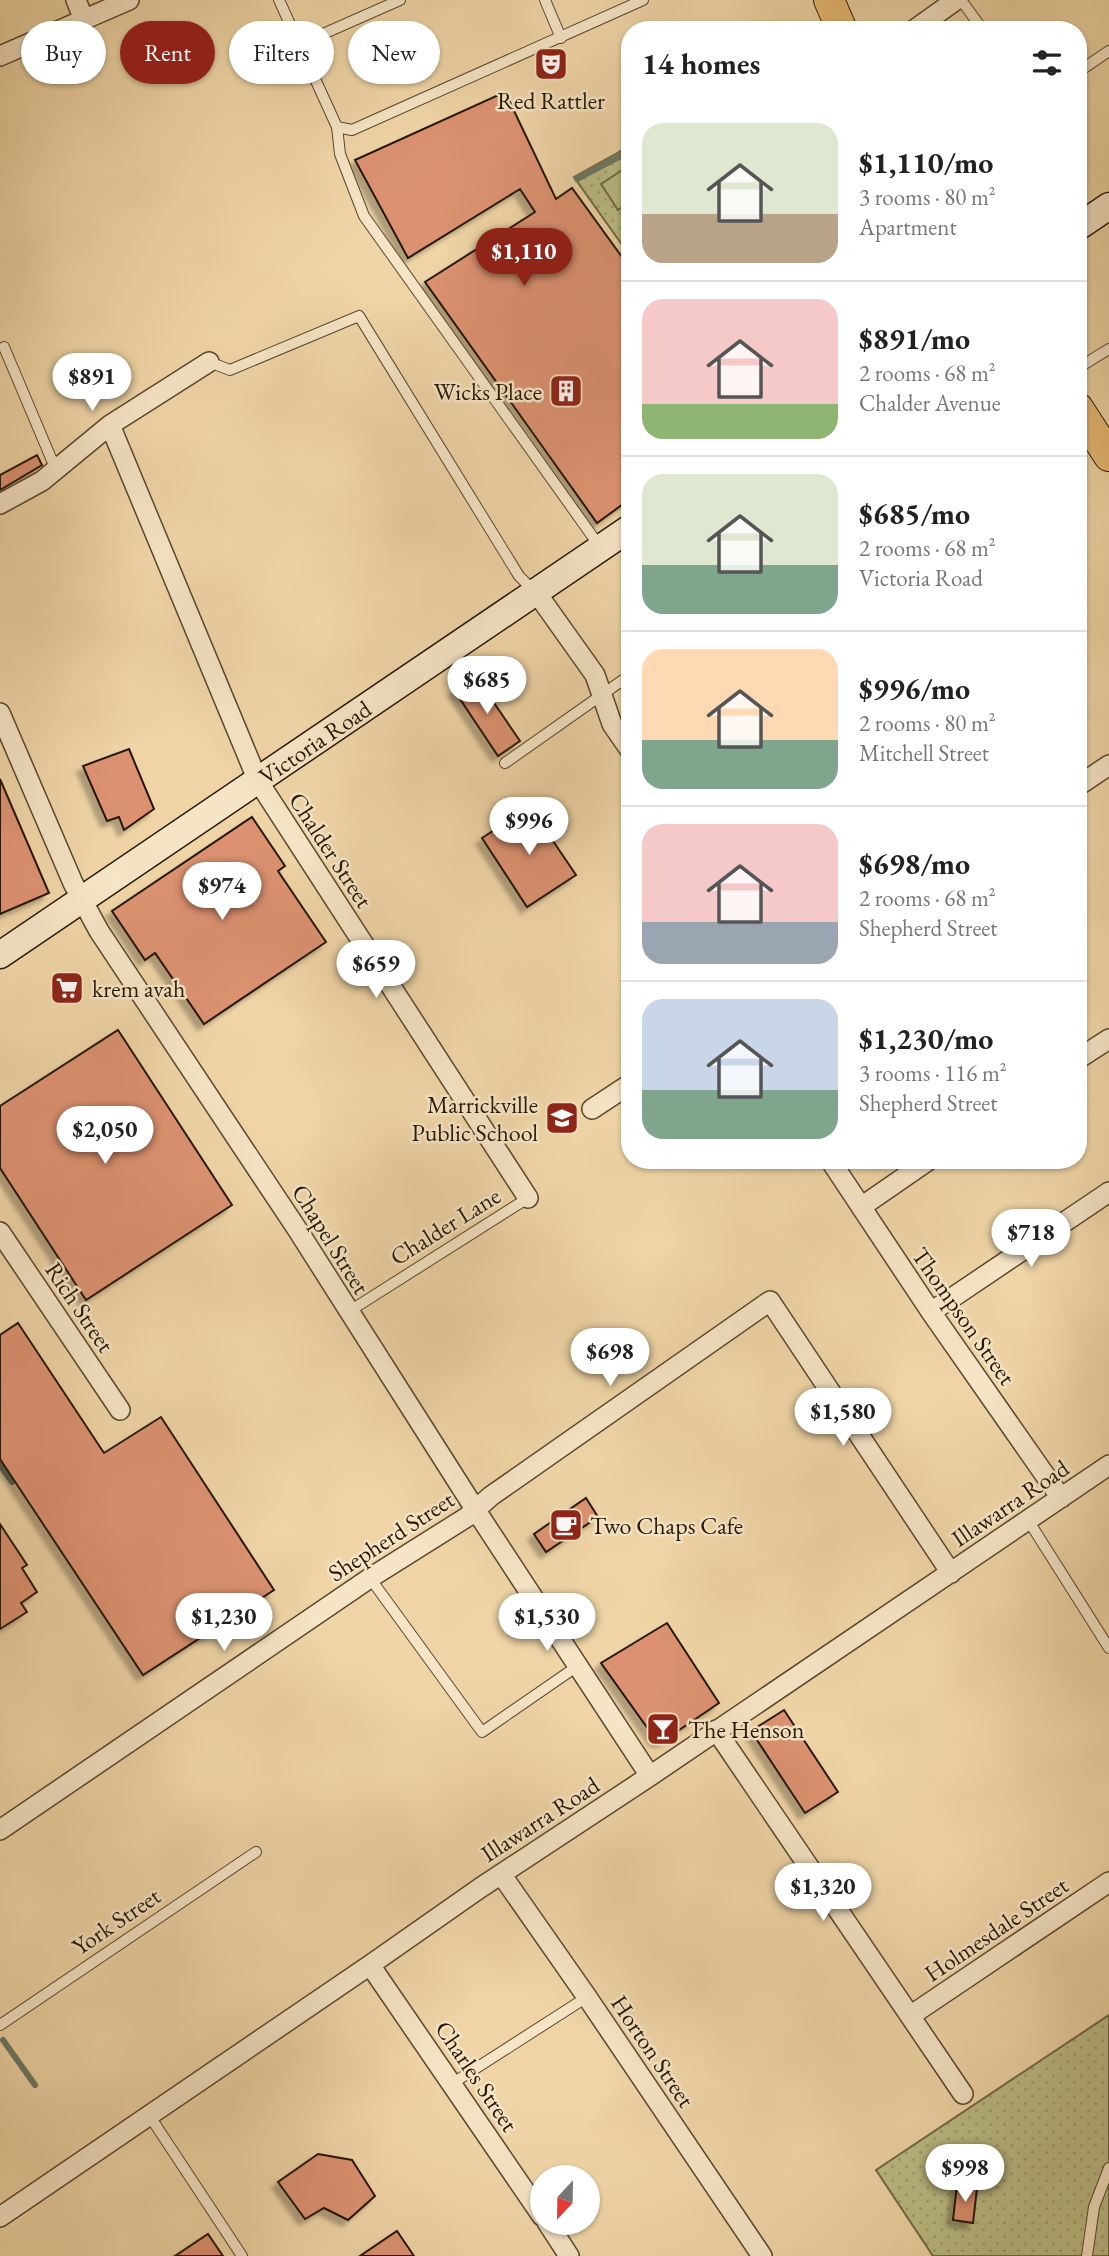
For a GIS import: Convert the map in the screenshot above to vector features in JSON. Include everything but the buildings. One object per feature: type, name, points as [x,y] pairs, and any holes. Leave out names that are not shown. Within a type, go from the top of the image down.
[{"type":"main road","points":[[829,0],[838,21]]},
{"type":"main road","points":[[1087,221],[1109,206]]},
{"type":"main road","points":[[1087,422],[1109,456]]},
{"type":"main road","name":"Victoria Road","points":[[0,955],[621,534]]},
{"type":"street","points":[[76,0],[84,20]]},
{"type":"street","points":[[0,57],[129,0]]},
{"type":"street","points":[[927,21],[956,0]]},
{"type":"street","points":[[0,504],[42,481],[110,425],[209,362]]},
{"type":"street","name":"Chalder Street","points":[[110,425],[258,781],[528,1198]]},
{"type":"street","points":[[536,592],[595,675],[612,724],[621,737]]},
{"type":"street","name":"Chapel Street","points":[[0,713],[82,900],[99,931],[297,1228],[348,1312],[650,1776]]},
{"type":"street","points":[[1087,780],[1109,765]]},
{"type":"street","points":[[1087,1053],[1109,1039]]},
{"type":"street","points":[[592,1109],[621,1090]]},
{"type":"street","name":"Thompson Street","points":[[836,1169],[931,1312],[1061,1497]]},
{"type":"street","points":[[861,1207],[916,1169]]},
{"type":"street","points":[[931,1312],[1109,1192]]},
{"type":"street","name":"Rich Street","points":[[0,1232],[120,1410]]},
{"type":"street","name":"Shepherd Street","points":[[0,1830],[370,1578],[403,1560],[467,1517],[491,1496],[770,1301],[951,1573]]},
{"type":"street","name":"Illawarra Road","points":[[0,2217],[501,1874],[1109,1465]]},
{"type":"street","points":[[716,1730],[963,2094]]},
{"type":"street","name":"Horton Street","points":[[501,1874],[762,2256]]},
{"type":"street","name":"Holmesdale Street","points":[[910,2016],[1109,1882]]},
{"type":"street","name":"Charles Street","points":[[370,1965],[530,2198]]},
{"type":"street","points":[[555,2235],[569,2256]]},
{"type":"lane","points":[[279,0],[288,21]]},
{"type":"lane","points":[[334,29],[400,0]]},
{"type":"lane","points":[[545,0],[561,38]]},
{"type":"lane","points":[[337,127],[352,130],[643,0]]},
{"type":"lane","points":[[961,0],[976,21]]},
{"type":"lane","points":[[1087,66],[1109,51]]},
{"type":"lane","points":[[317,84],[337,127],[340,154],[364,216],[601,548]]},
{"type":"lane","points":[[209,362],[230,370],[359,316],[519,576],[536,592]]},
{"type":"lane","points":[[4,347],[56,470]]},
{"type":"lane","points":[[1087,362],[1109,349]]},
{"type":"lane","points":[[505,762],[621,681]]},
{"type":"lane","name":"Chalder Lane","points":[[348,1312],[528,1198]]},
{"type":"lane","points":[[1028,1520],[1109,1648]]},
{"type":"lane","points":[[370,1578],[482,1732],[579,1665]]},
{"type":"lane","name":"York Street","points":[[0,2025],[256,1852]]},
{"type":"lane","points":[[453,2083],[587,1997]]},
{"type":"lane","points":[[149,2115],[242,2256]]},
{"type":"lane","points":[[1087,2256],[1094,2207],[1109,2168]]},
{"type":"green space","points":[[621,151],[621,243],[574,177]]},
{"type":"green space","points":[[621,171],[621,208],[618,210],[601,184]]},
{"type":"green space","points":[[1109,2015],[1109,2256],[933,2256],[876,2170]]},
{"type":"waterway","points":[[577,179],[621,156]]},
{"type":"waterway","points":[[0,1465],[12,1482]]},
{"type":"waterway","points":[[3,2040],[35,2085]]},
{"type":"place","name":"Red Rattler","points":[[551,64]]},
{"type":"place","name":"Wicks Place","points":[[566,391]]},
{"type":"place","name":"krem avah","points":[[67,988]]},
{"type":"place","name":"Marrickville Public School","points":[[562,1118]]},
{"type":"place","name":"Two Chaps Cafe","points":[[566,1525]]},
{"type":"place","name":"The Henson","points":[[663,1729]]}]
